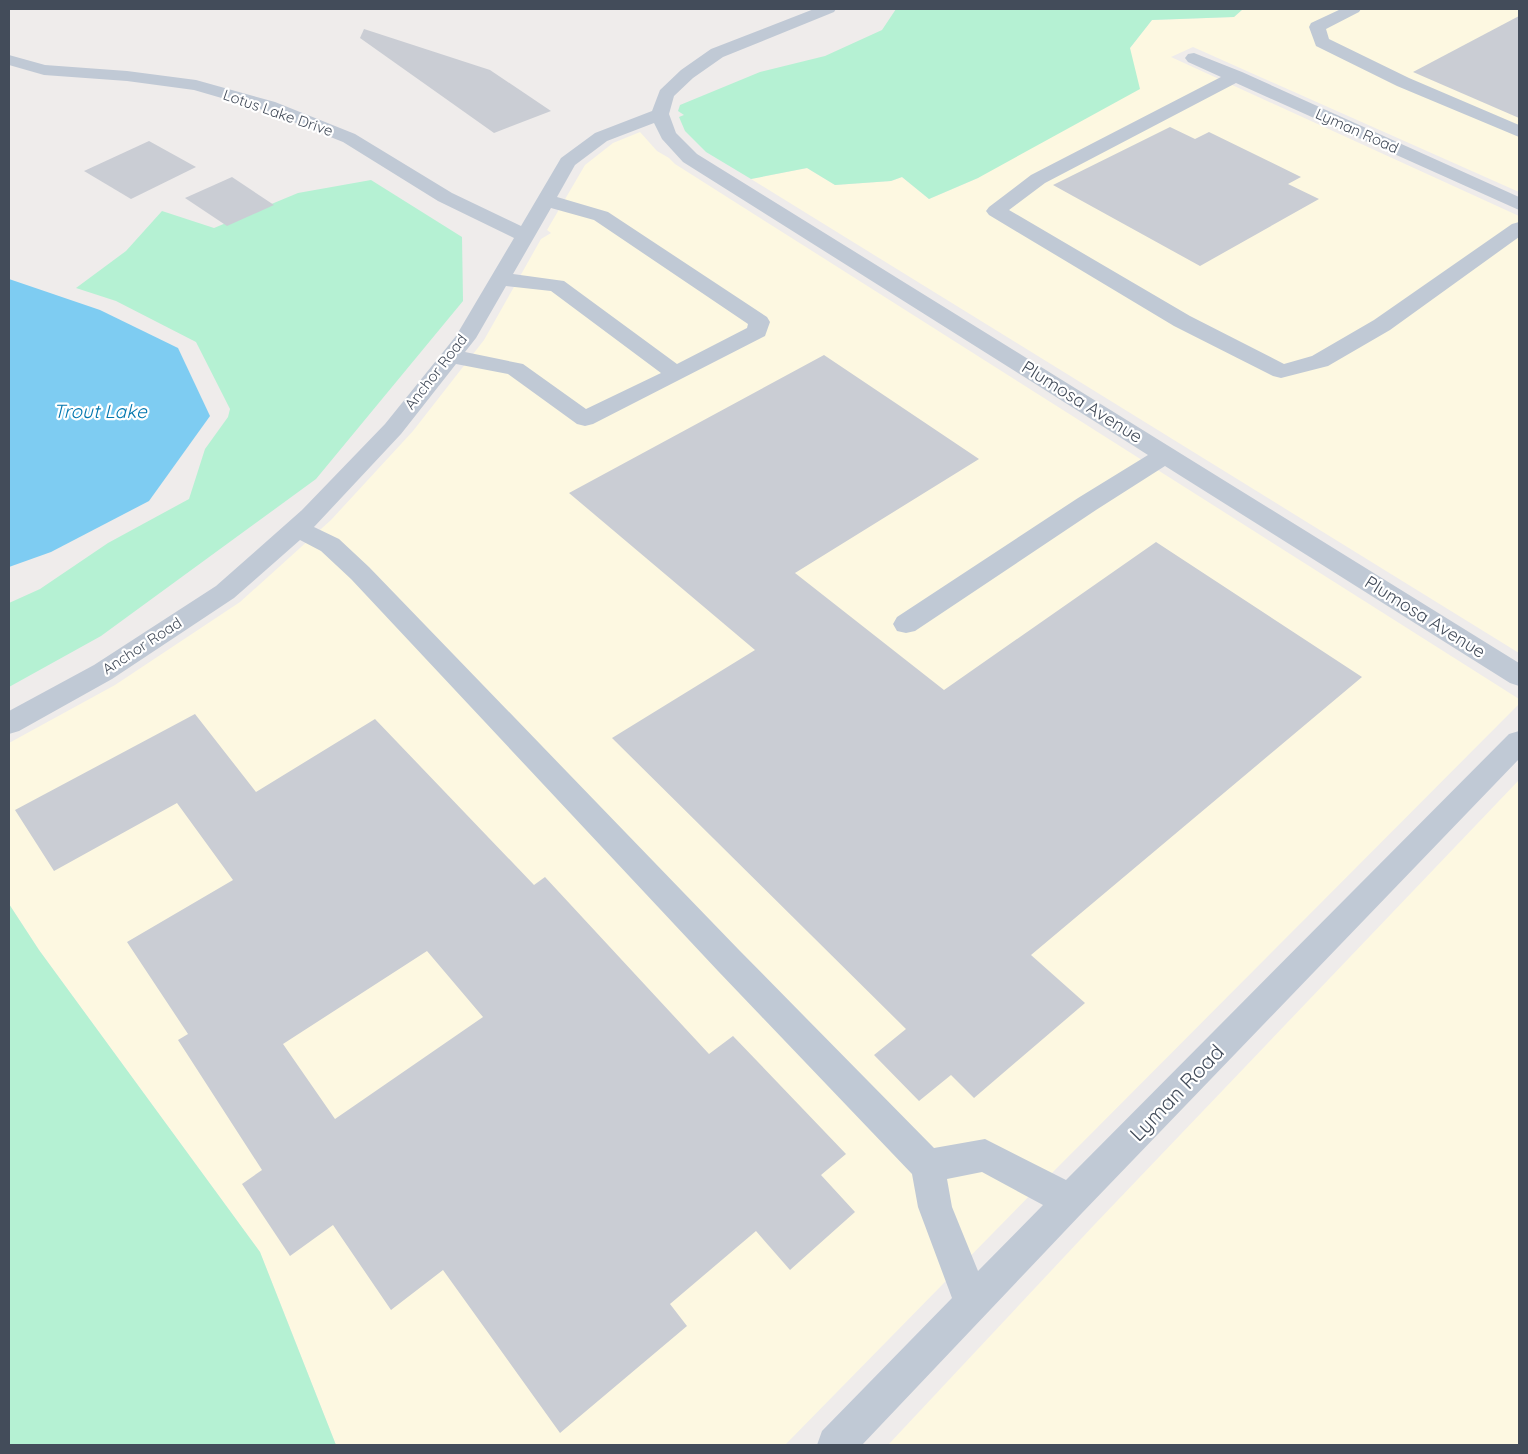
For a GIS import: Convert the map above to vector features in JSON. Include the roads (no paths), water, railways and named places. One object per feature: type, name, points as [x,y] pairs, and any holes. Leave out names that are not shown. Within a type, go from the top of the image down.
[{"type":"street","points":[[660,114],[666,94],[687,74],[718,53],[828,9]]},
{"type":"street","points":[[1353,9],[1317,27],[1322,42],[1403,82],[1519,132]]},
{"type":"street","name":"Lyman Road","points":[[1194,58],[1511,200]]},
{"type":"street","name":"Lotus Lake Drive","points":[[9,60],[44,70],[127,76],[196,86],[269,106],[349,138],[445,197],[524,235]]},
{"type":"street","points":[[1236,76],[1038,179],[996,211],[1182,321],[1281,371],[1320,361],[1382,325],[1519,228]]},
{"type":"street","name":"Anchor Road","points":[[9,724],[103,672],[225,592],[311,516],[393,429],[464,338],[568,162],[601,137],[660,114]]},
{"type":"street","name":"Plumosa Avenue","points":[[660,114],[668,135],[690,158],[1167,454],[1519,676]]},
{"type":"street","points":[[1511,200],[1519,186]]},
{"type":"street","points":[[450,356],[515,369],[585,419],[757,331],[759,322],[601,216],[545,200]]},
{"type":"street","points":[[499,278],[557,285],[676,374]]},
{"type":"street","points":[[906,624],[1087,504],[1167,454]]},
{"type":"street","points":[[297,528],[330,545],[360,573],[722,954],[928,1166],[935,1207],[972,1303]]},
{"type":"street","name":"Lyman Road","points":[[836,1445],[1519,742]]},
{"type":"street","points":[[928,1166],[985,1155],[1070,1202]]},
{"type":"water","name":"Trout Lake","points":[[9,279],[100,310],[178,348],[210,416],[149,501],[51,552],[9,567]]}]
